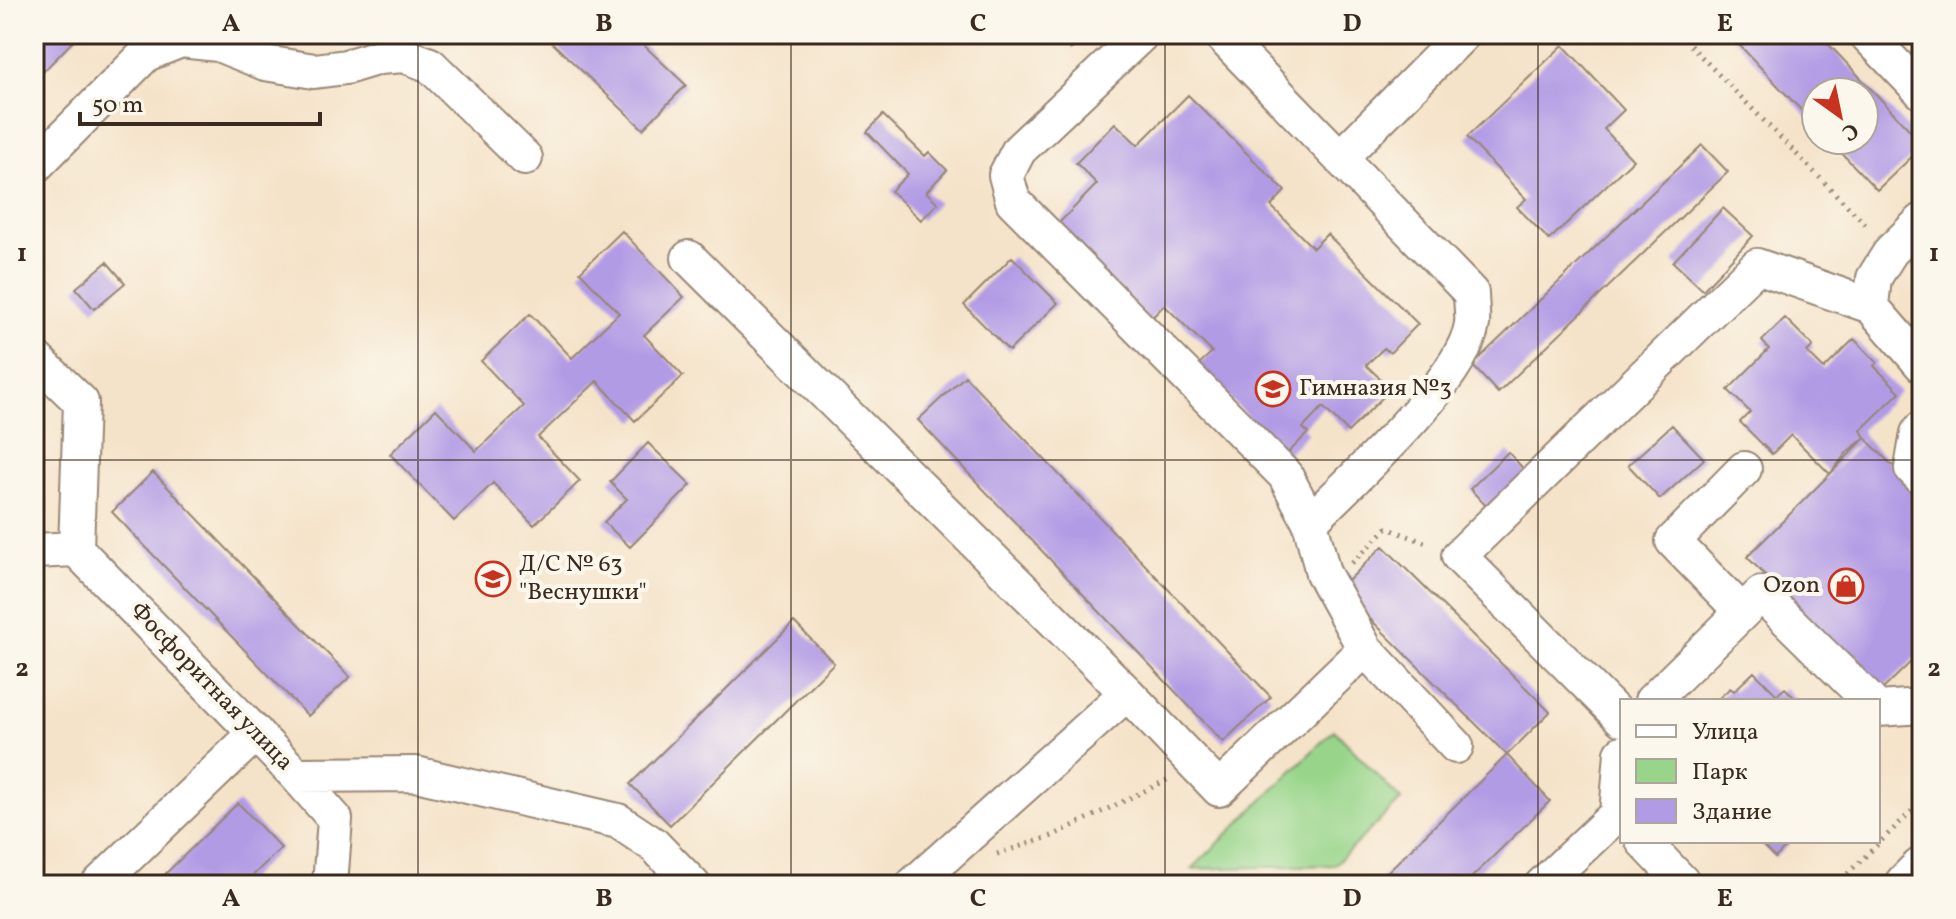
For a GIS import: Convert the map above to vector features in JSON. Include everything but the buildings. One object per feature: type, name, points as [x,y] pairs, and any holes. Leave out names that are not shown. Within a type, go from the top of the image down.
[{"type":"main road","points":[[1907,885],[1922,870]]},
{"type":"street","points":[[1142,34],[1019,150],[1006,175],[1013,201],[1285,475],[1310,522],[1323,573],[1365,649],[1456,746]]},
{"type":"street","points":[[1220,34],[1471,293],[1472,325],[1457,359],[1426,404],[1310,522]]},
{"type":"street","points":[[1340,158],[1463,34]]},
{"type":"street","points":[[1866,34],[1922,92]]},
{"type":"street","points":[[34,167],[146,54],[181,40],[218,44],[265,63],[314,71],[346,67],[379,57],[404,55],[430,65],[525,158]]},
{"type":"street","points":[[1871,306],[1874,278],[1891,251],[1922,221]]},
{"type":"street","points":[[689,258],[1127,693],[1219,789],[1365,649]]},
{"type":"street","points":[[1620,717],[1459,556],[1757,266],[1871,306],[1922,365]]},
{"type":"street","points":[[34,357],[81,402],[76,549],[34,551]]},
{"type":"street","points":[[1922,428],[1918,433],[1912,468],[1922,478]]},
{"type":"street","points":[[1742,612],[1673,541],[1744,469]]},
{"type":"street","name":"Фосфоритная улица","points":[[76,549],[296,775],[416,774],[618,821],[654,845],[693,885]]},
{"type":"street","points":[[1654,699],[1761,594],[1868,699]]},
{"type":"street","points":[[913,885],[1127,693]]},
{"type":"street","points":[[1880,709],[1922,706]]},
{"type":"street","points":[[98,885],[256,733]]},
{"type":"street","points":[[296,775],[335,819],[330,885]]},
{"type":"street","points":[[1542,885],[1620,817]]},
{"type":"street","points":[[1645,843],[1685,885]]},
{"type":"path","points":[[1679,34],[1891,251]]},
{"type":"path","points":[[1342,573],[1387,528],[1459,556]]},
{"type":"path","points":[[941,860],[988,857],[1024,847],[1196,766]]},
{"type":"path","points":[[1880,842],[1922,801]]},
{"type":"path","points":[[1836,885],[1879,843]]},
{"type":"green space","points":[[1334,730],[1401,800],[1334,865],[1192,869]]},
{"type":"place","name":"Гимназия №3","points":[[1273,389]]},
{"type":"place","name":"Д/С № 63 \"Веснушки\"","points":[[493,579]]},
{"type":"place","name":"Ozon","points":[[1846,586]]}]
